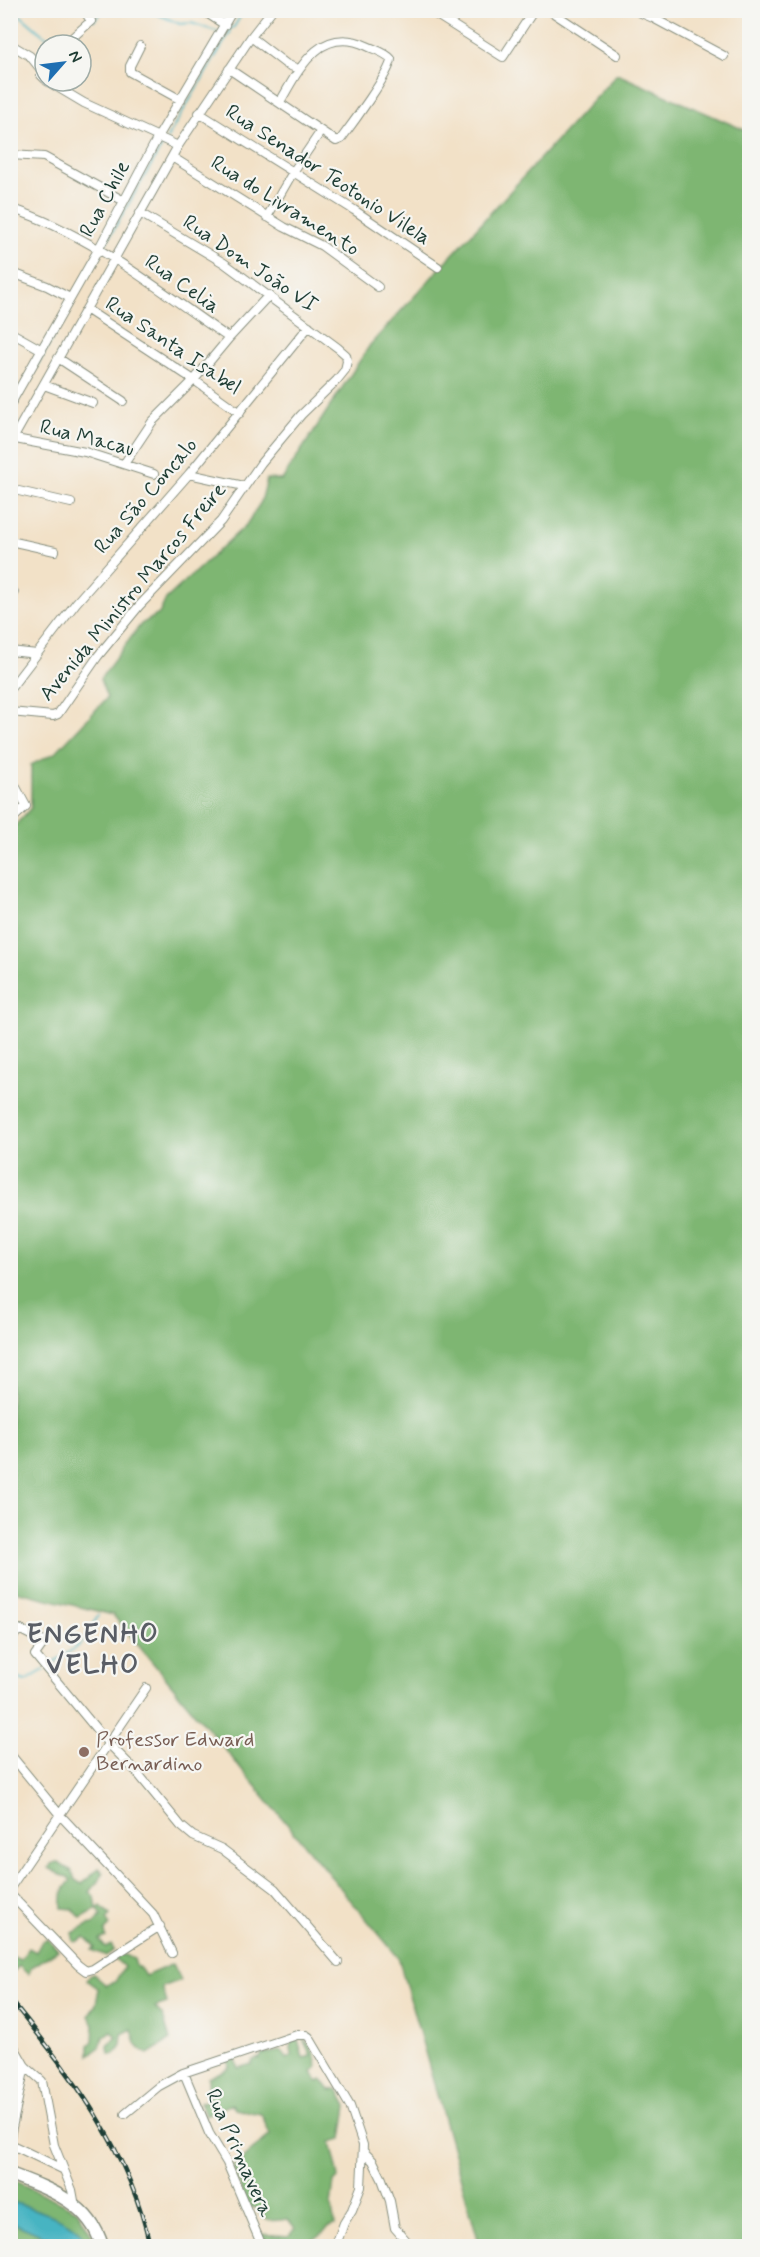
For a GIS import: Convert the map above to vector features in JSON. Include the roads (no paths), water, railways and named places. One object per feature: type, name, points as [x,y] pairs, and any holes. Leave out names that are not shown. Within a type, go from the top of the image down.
[{"type":"main road","points":[[10,2174],[52,2190],[66,2198],[83,2212],[95,2228],[102,2247]]},
{"type":"street","points":[[78,33],[91,21],[84,10]]},
{"type":"street","points":[[202,10],[225,25]]},
{"type":"street","name":"Rua Chile","points":[[10,405],[233,10]]},
{"type":"street","points":[[12,440],[178,146],[251,37],[272,10]]},
{"type":"street","points":[[429,10],[503,57],[534,10]]},
{"type":"street","points":[[549,10],[617,55]]},
{"type":"street","points":[[634,10],[724,56]]},
{"type":"street","points":[[653,18],[659,10]]},
{"type":"street","points":[[251,37],[286,64],[298,69]]},
{"type":"street","points":[[229,69],[336,141],[341,140],[392,64],[390,56],[360,43],[338,40],[313,53],[298,69],[280,102]]},
{"type":"street","points":[[10,44],[33,60]]},
{"type":"street","points":[[140,46],[129,71],[181,100]]},
{"type":"street","points":[[68,93],[75,99],[178,146]]},
{"type":"street","name":"Rua Senador Teotonio Vilela","points":[[199,113],[354,210],[438,267]]},
{"type":"street","points":[[267,217],[293,172],[321,131]]},
{"type":"street","points":[[10,155],[44,157],[124,201]]},
{"type":"street","name":"Rua do Livramento","points":[[172,158],[267,217],[322,246],[378,287]]},
{"type":"street","name":"Rua Celia","points":[[10,208],[65,231],[115,260],[229,338]]},
{"type":"street","name":"Rua Dom João VI","points":[[140,213],[224,263],[338,348]]},
{"type":"street","points":[[10,272],[47,286],[70,298]]},
{"type":"street","name":"Rua Celia","points":[[124,464],[152,422],[194,380],[268,295]]},
{"type":"street","name":"Rua Santa Isabel","points":[[86,309],[240,413]]},
{"type":"street","name":"Rua São Concalo","points":[[10,689],[76,603],[189,474],[309,326]]},
{"type":"street","points":[[10,332],[42,350]]},
{"type":"street","name":"Avenida Ministro Marcos Freire","points":[[10,712],[53,716],[58,714],[98,656],[139,606],[221,521],[244,486],[301,415],[345,370],[347,358],[338,348]]},
{"type":"street","points":[[58,358],[123,401]]},
{"type":"street","points":[[44,385],[93,403]]},
{"type":"street","name":"Rua Macau","points":[[12,440],[77,450],[154,474]]},
{"type":"street","points":[[189,474],[244,486]]},
{"type":"street","points":[[10,489],[71,503]]},
{"type":"street","points":[[10,541],[55,550]]},
{"type":"street","points":[[10,651],[37,654]]},
{"type":"street","points":[[10,776],[26,806],[10,821]]},
{"type":"street","points":[[10,1641],[19,1629],[43,1642],[35,1655],[186,1832],[222,1849],[274,1889],[338,1962]]},
{"type":"street","points":[[10,1888],[107,1742],[146,1688]]},
{"type":"street","points":[[10,1754],[60,1815],[153,1914],[172,1953]]},
{"type":"street","points":[[10,1894],[86,1971],[93,1969],[160,1926]]},
{"type":"street","points":[[125,2114],[159,2086],[184,2073],[301,2034],[309,2037],[353,2111],[362,2140],[361,2187],[344,2223],[339,2244],[329,2247]]},
{"type":"street","points":[[10,2040],[25,2066],[43,2083],[51,2134],[62,2169],[72,2190],[75,2206]]},
{"type":"street","points":[[10,2059],[15,2049]]},
{"type":"street","points":[[10,2138],[25,2066]]},
{"type":"street","name":"Rua Primavera","points":[[184,2073],[209,2133],[227,2163],[262,2247]]},
{"type":"street","points":[[10,2144],[62,2169]]},
{"type":"street","points":[[363,2151],[373,2161],[382,2179],[390,2201],[395,2228],[411,2247]]},
{"type":"water","points":[[10,2201],[66,2222],[83,2236],[88,2246],[66,2246],[11,2222]]},
{"type":"waterway","points":[[14,10],[41,33]]},
{"type":"waterway","points":[[94,20],[104,10]]},
{"type":"waterway","points":[[148,10],[180,24],[191,23],[219,32]]},
{"type":"waterway","points":[[224,31],[234,27],[244,10]]},
{"type":"waterway","points":[[167,138],[230,32]]},
{"type":"waterway","points":[[104,246],[163,144]]},
{"type":"waterway","points":[[10,413],[56,332]]},
{"type":"waterway","points":[[48,1667],[83,1642],[98,1616]]},
{"type":"waterway","points":[[10,1680],[15,1677],[25,1681],[44,1670]]},
{"type":"railway","points":[[10,1999],[76,2085],[113,2145],[141,2211],[150,2246]]},
{"type":"place","name":"Professor Edward Bernardino","points":[[84,1752]]},
{"type":"district","name":"ENGENHO VELHO","points":[[93,1650]]}]
